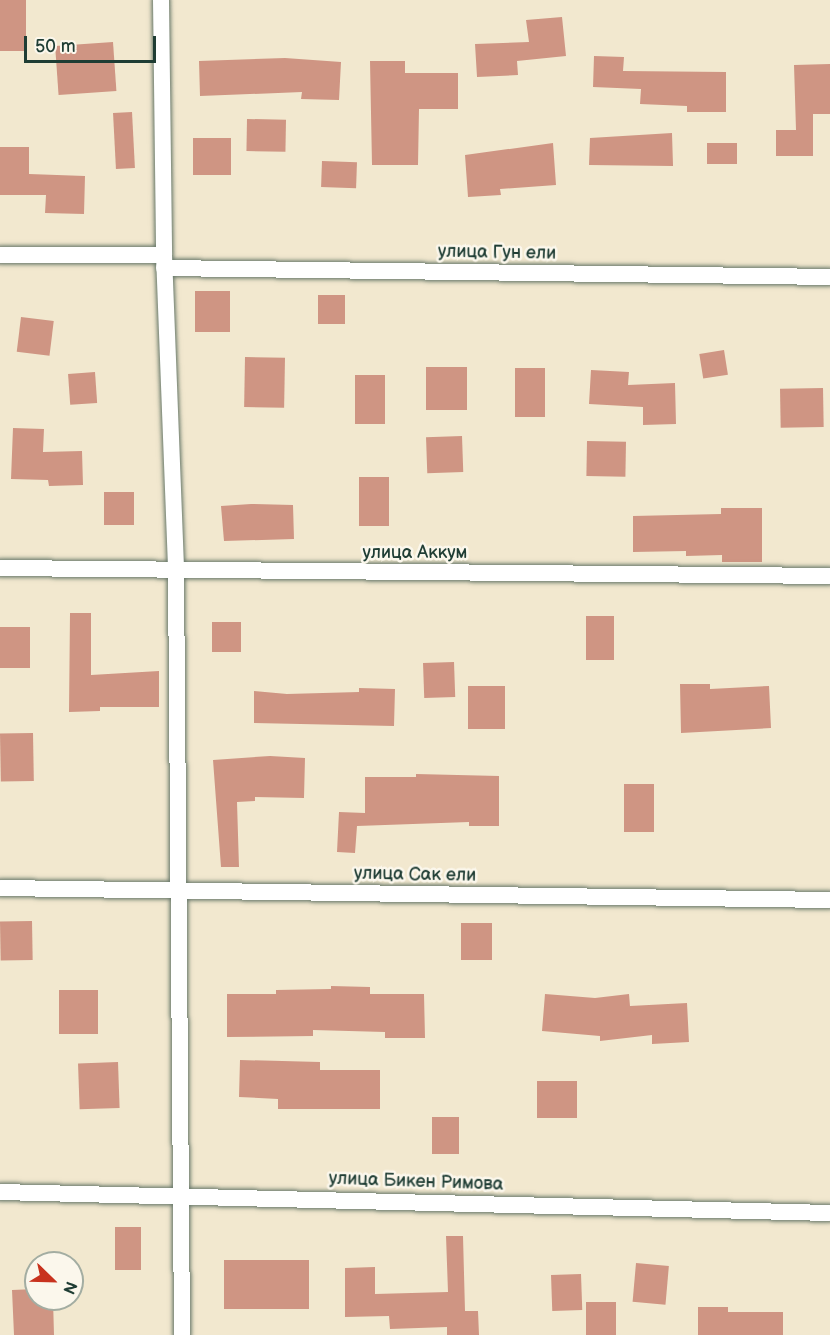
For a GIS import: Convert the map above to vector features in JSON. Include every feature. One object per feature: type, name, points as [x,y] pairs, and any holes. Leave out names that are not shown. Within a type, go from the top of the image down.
[{"type":"street","points":[[161,0],[164,261],[176,570],[181,891],[180,1194],[183,1335]]},
{"type":"street","name":"улица Гун ели","points":[[0,255],[830,277]]},
{"type":"street","name":"улица Аккум","points":[[0,568],[830,576]]},
{"type":"street","name":"улица Сак ели","points":[[0,888],[830,900]]},
{"type":"street","name":"улица Бикен Римова","points":[[0,1192],[180,1194],[830,1213]]},
{"type":"building","points":[[0,0],[26,0],[26,51],[0,51]]},
{"type":"building","points":[[562,17],[566,56],[517,61],[518,75],[477,77],[475,44],[529,42],[526,20]]},
{"type":"building","points":[[113,42],[116,91],[59,95],[55,46]]},
{"type":"building","points":[[594,56],[624,57],[623,71],[726,72],[726,112],[687,112],[687,106],[640,104],[641,89],[593,87]]},
{"type":"building","points":[[285,58],[341,62],[339,100],[301,99],[302,92],[200,96],[199,61]]},
{"type":"building","points":[[370,61],[405,61],[405,73],[458,73],[458,109],[419,109],[418,165],[372,165]]},
{"type":"building","points":[[830,64],[830,114],[813,114],[813,156],[776,156],[776,130],[796,130],[794,65]]},
{"type":"building","points":[[132,112],[135,168],[116,169],[113,113]]},
{"type":"building","points":[[247,119],[286,120],[285,152],[246,151]]},
{"type":"building","points":[[672,133],[673,166],[589,165],[590,138]]},
{"type":"building","points":[[193,138],[231,138],[231,175],[193,175]]},
{"type":"building","points":[[553,143],[556,185],[500,189],[501,195],[468,197],[465,155]]},
{"type":"building","points":[[707,143],[737,143],[737,164],[707,164]]},
{"type":"building","points":[[0,147],[29,147],[29,174],[85,176],[84,214],[45,213],[46,195],[0,195]]},
{"type":"building","points":[[322,161],[357,162],[356,188],[321,187]]},
{"type":"building","points":[[195,291],[230,291],[230,332],[195,332]]},
{"type":"building","points":[[318,295],[345,295],[345,324],[318,324]]},
{"type":"building","points":[[21,317],[54,321],[49,356],[17,352]]},
{"type":"building","points":[[724,350],[728,375],[703,379],[699,354]]},
{"type":"building","points":[[245,357],[285,358],[284,408],[244,407]]},
{"type":"building","points":[[426,367],[467,367],[467,410],[426,410]]},
{"type":"building","points":[[515,368],[545,368],[545,417],[515,417]]},
{"type":"building","points":[[591,370],[629,372],[628,385],[675,383],[676,424],[643,425],[643,407],[589,404]]},
{"type":"building","points":[[95,372],[97,403],[70,405],[68,374]]},
{"type":"building","points":[[355,375],[385,375],[385,424],[355,424]]},
{"type":"building","points":[[823,388],[824,427],[781,428],[780,389]]},
{"type":"building","points":[[13,428],[44,429],[43,452],[82,451],[83,485],[49,486],[48,480],[11,479]]},
{"type":"building","points":[[462,436],[463,472],[427,473],[426,437]]},
{"type":"building","points":[[587,441],[626,442],[625,477],[586,476]]},
{"type":"building","points":[[359,477],[389,477],[389,526],[359,526]]},
{"type":"building","points":[[104,492],[134,492],[134,525],[104,525]]},
{"type":"building","points":[[293,505],[294,539],[224,541],[221,506]]},
{"type":"building","points":[[721,508],[762,508],[762,562],[722,562],[722,555],[686,556],[686,551],[633,552],[633,516],[721,514]]},
{"type":"building","points":[[70,613],[91,613],[91,675],[159,671],[159,707],[100,707],[100,711],[69,712]]},
{"type":"building","points":[[586,616],[614,616],[614,660],[586,660]]},
{"type":"building","points":[[212,622],[241,622],[241,652],[212,652]]},
{"type":"building","points":[[0,627],[30,627],[30,668],[0,668]]},
{"type":"building","points":[[454,662],[455,697],[424,698],[423,663]]},
{"type":"building","points":[[680,684],[710,684],[710,689],[769,686],[771,728],[681,733]]},
{"type":"building","points":[[468,686],[505,686],[505,729],[468,729]]},
{"type":"building","points":[[359,688],[395,689],[394,726],[254,723],[254,691],[287,694],[359,692]]},
{"type":"building","points":[[33,733],[34,781],[1,782],[0,734]]},
{"type":"building","points":[[270,756],[305,758],[304,798],[255,797],[255,801],[237,802],[239,867],[221,867],[213,760]]},
{"type":"building","points":[[416,774],[499,776],[499,826],[469,826],[469,822],[357,826],[355,853],[337,852],[339,812],[365,813],[365,777],[416,777]]},
{"type":"building","points":[[624,784],[654,784],[654,832],[624,832]]},
{"type":"building","points":[[32,921],[33,960],[1,961],[0,922]]},
{"type":"building","points":[[461,923],[492,923],[492,960],[461,960]]},
{"type":"building","points":[[331,986],[370,987],[370,994],[424,994],[425,1038],[385,1038],[385,1032],[313,1030],[313,1036],[227,1037],[227,994],[276,994],[276,990],[331,989]]},
{"type":"building","points":[[59,990],[98,990],[98,1034],[59,1034]]},
{"type":"building","points":[[545,994],[595,998],[629,994],[630,1006],[687,1003],[689,1042],[652,1044],[652,1035],[600,1041],[600,1036],[542,1031]]},
{"type":"building","points":[[240,1060],[320,1062],[320,1070],[380,1070],[380,1109],[278,1109],[278,1099],[239,1097]]},
{"type":"building","points":[[118,1062],[120,1108],[80,1109],[78,1063]]},
{"type":"building","points":[[537,1081],[577,1081],[577,1118],[537,1118]]},
{"type":"building","points":[[432,1117],[459,1117],[459,1154],[432,1154]]},
{"type":"building","points":[[115,1227],[141,1227],[141,1270],[115,1270]]},
{"type":"building","points":[[446,1236],[463,1236],[465,1311],[478,1311],[479,1335],[447,1335],[447,1327],[390,1329],[389,1316],[345,1317],[345,1268],[375,1267],[375,1294],[448,1292]]},
{"type":"building","points":[[224,1260],[309,1260],[309,1309],[224,1309]]},
{"type":"building","points":[[636,1263],[669,1266],[665,1305],[633,1302]]},
{"type":"building","points":[[581,1274],[582,1310],[552,1311],[551,1275]]},
{"type":"building","points":[[12,1290],[24,1290],[24,1311],[53,1311],[54,1335],[14,1335]]},
{"type":"building","points":[[586,1302],[616,1302],[616,1335],[586,1335]]},
{"type":"building","points":[[698,1307],[728,1307],[728,1312],[783,1312],[783,1335],[698,1335]]}]
